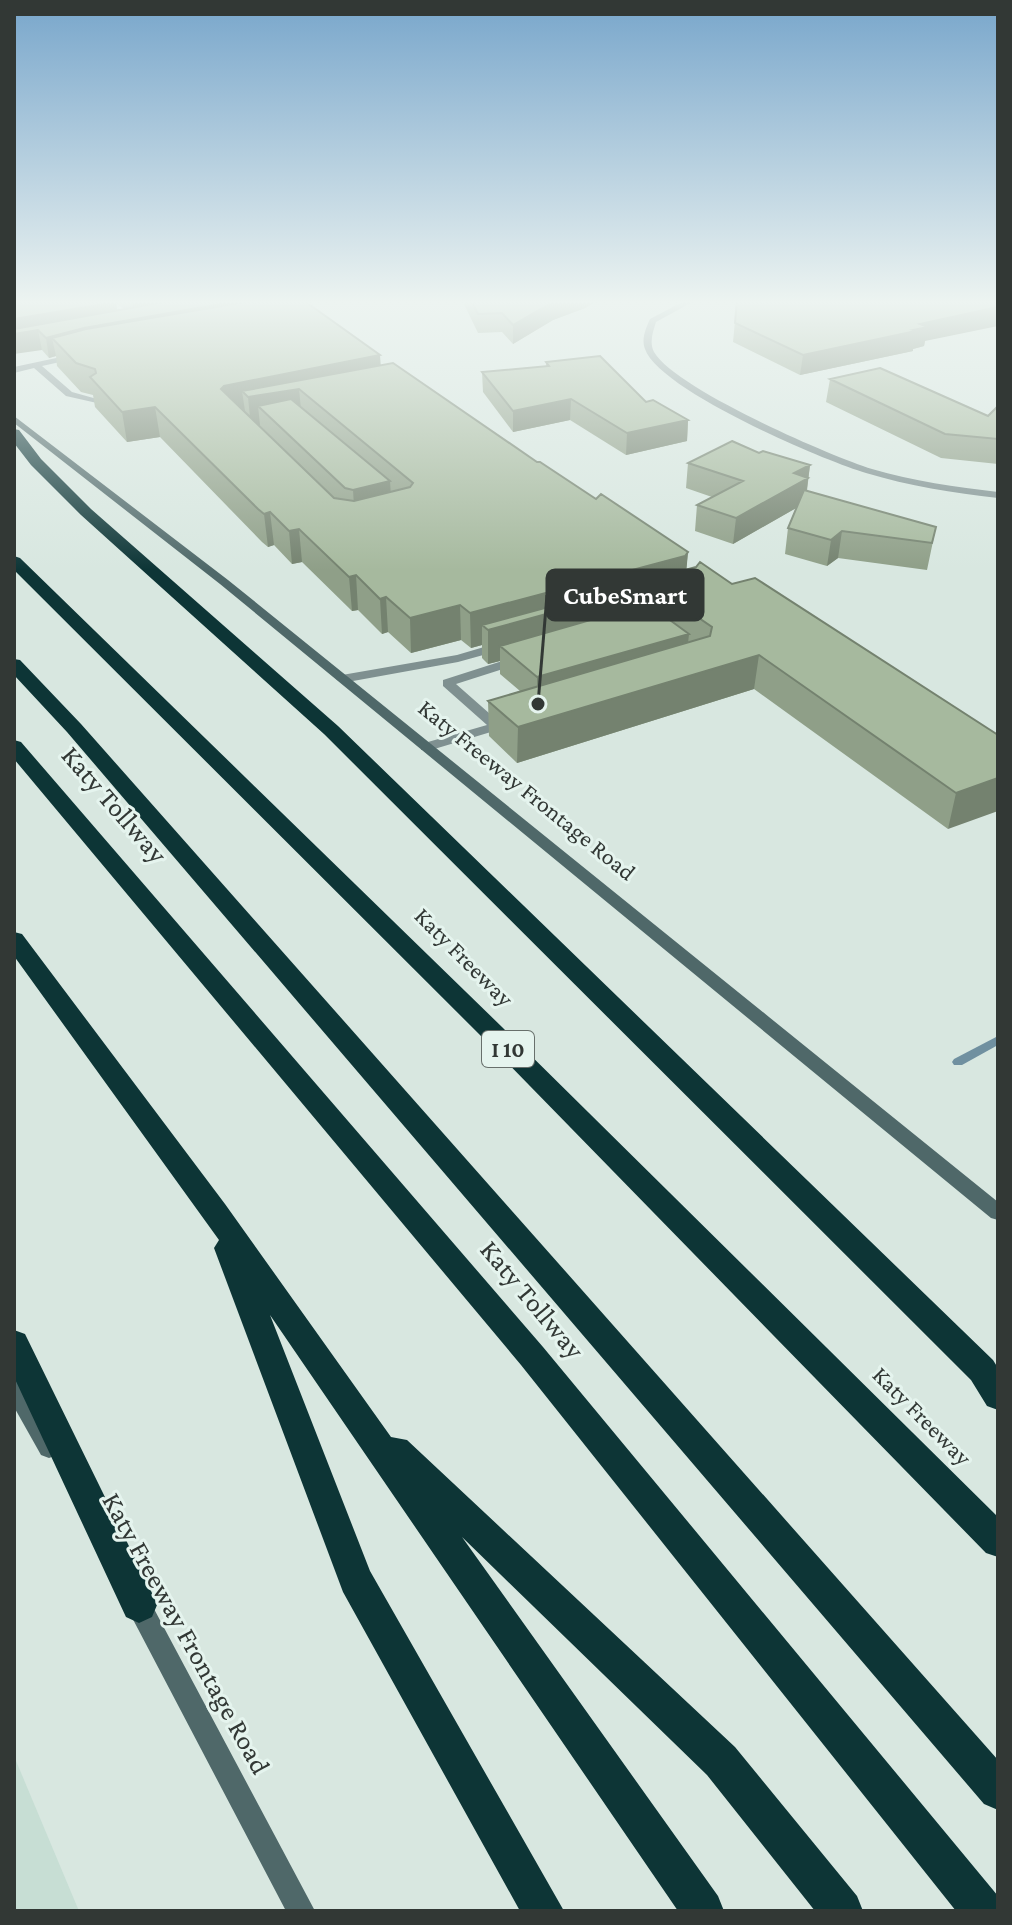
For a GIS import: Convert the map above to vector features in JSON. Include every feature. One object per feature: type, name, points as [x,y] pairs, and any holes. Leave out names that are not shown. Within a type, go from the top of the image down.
[{"type":"highway","points":[[14,433],[36,462],[86,512],[331,730],[982,1370],[998,1396]]},
{"type":"highway","name":"Katy Freeway","points":[[14,561],[493,1033],[998,1541]]},
{"type":"highway","points":[[14,664],[74,728],[995,1786]]},
{"type":"highway","name":"Katy Tollway","points":[[14,746],[532,1356],[983,1911]]},
{"type":"highway","points":[[14,939],[215,1212],[703,1911]]},
{"type":"highway","points":[[215,1212],[356,1580],[543,1911]]},
{"type":"highway","points":[[14,1343],[139,1605]]},
{"type":"highway","points":[[356,1412],[721,1761],[830,1896]]},
{"type":"main road","name":"Katy Freeway Frontage Road","points":[[14,419],[224,582],[998,1213]]},
{"type":"main road","name":"Katy Freeway Frontage Road","points":[[14,1387],[139,1605],[301,1911]]},
{"type":"street","points":[[64,390],[94,401]]},
{"type":"street","points":[[699,390],[737,413],[818,452],[868,470],[998,495]]},
{"type":"street","points":[[342,679],[458,658],[519,641]]},
{"type":"street","points":[[496,726],[447,683],[532,656]]},
{"type":"street","points":[[426,747],[526,717]]},
{"type":"shaded area","points":[[14,1756],[79,1911],[14,1911]]},
{"type":"building","points":[[102,390],[222,390],[334,498],[354,501],[410,487],[413,483],[300,390],[432,390],[537,462],[596,499],[601,494],[688,552],[685,556],[470,613],[460,605],[410,618],[386,597],[380,599],[356,575],[349,577],[299,529],[289,531],[270,512],[264,514],[155,407],[122,412]]},
{"type":"building","points":[[248,390],[294,390],[248,397],[242,391]]},
{"type":"building","points":[[496,390],[634,390],[646,402],[653,400],[688,420],[627,433],[571,399],[513,411]]},
{"type":"building","points":[[853,390],[929,390],[988,416],[998,406],[998,439],[945,434]]},
{"type":"building","points":[[291,399],[390,481],[353,490],[345,488],[258,406]]},
{"type":"building","points":[[732,441],[759,453],[763,451],[810,465],[794,473],[808,478],[736,518],[697,505],[743,481],[688,463]]},
{"type":"building","points":[[804,490],[936,527],[932,543],[842,531],[831,540],[788,528]]},
{"type":"building","points":[[700,562],[732,584],[755,578],[998,735],[998,778],[956,793],[759,655],[518,727],[488,701],[710,636],[712,627],[655,588],[626,592],[488,630],[482,625],[696,567]]},
{"type":"building","points":[[652,607],[689,634],[537,677],[500,646],[632,608]]},
{"type":"waterway","points":[[958,1062],[998,1040]]},
{"type":"place","name":"CubeSmart","points":[[538,704]]}]
